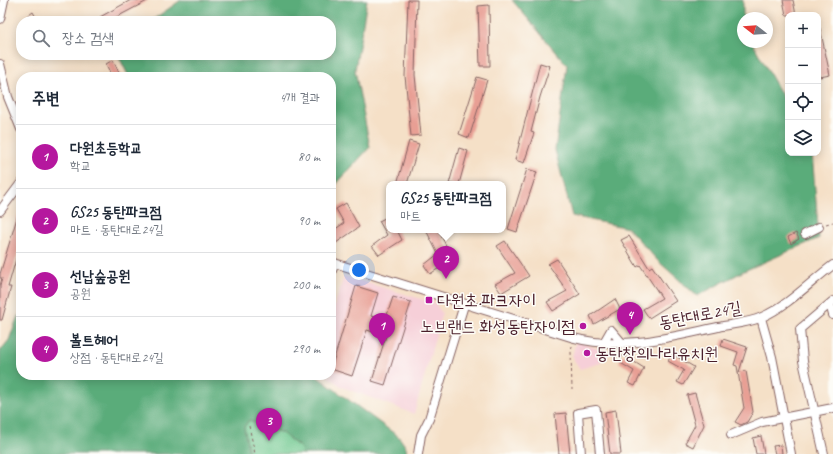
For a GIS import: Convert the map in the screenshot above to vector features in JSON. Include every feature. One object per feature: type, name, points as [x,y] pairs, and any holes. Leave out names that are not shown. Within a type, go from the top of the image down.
[{"type":"street","points":[[0,19],[4,0]]},
{"type":"street","points":[[0,64],[8,97],[16,117]]},
{"type":"street","points":[[0,211],[16,190]]},
{"type":"street","points":[[805,234],[819,227]]},
{"type":"street","name":"동탄대로24길","points":[[336,264],[574,338],[603,344],[623,344],[681,335],[761,318],[797,295],[833,265]]},
{"type":"street","points":[[832,303],[833,315]]},
{"type":"street","points":[[824,454],[813,412],[803,361],[800,329],[832,303]]},
{"type":"street","points":[[418,454],[421,435],[429,419],[464,305]]},
{"type":"street","points":[[761,318],[772,357],[791,454]]},
{"type":"street","points":[[603,344],[611,330],[623,344]]},
{"type":"street","points":[[731,435],[762,422],[833,408]]},
{"type":"street","points":[[582,454],[578,413],[596,410],[600,454]]},
{"type":"path","points":[[572,389],[571,352],[574,338]]},
{"type":"path","points":[[249,426],[255,454]]},
{"type":"shaded area","points":[[344,276],[435,303],[442,313],[414,414],[342,387],[333,380],[336,380],[336,301]]},
{"type":"shaded area","name":"동탄창의나라유치원","points":[[576,340],[600,350],[601,363],[580,369],[572,357]]},
{"type":"green space","points":[[181,0],[367,0],[355,70],[370,147],[336,184],[336,72],[126,72],[120,60],[336,60],[336,16],[158,16]]},
{"type":"green space","points":[[512,0],[743,0],[743,12],[737,12],[737,48],[755,48],[785,101],[785,156],[812,156],[819,238],[744,271],[697,296],[658,261],[628,228],[572,216],[555,150],[567,65]]},
{"type":"green space","points":[[16,321],[16,380],[322,380],[399,437],[406,447],[407,454],[302,454],[301,448],[282,433],[249,420],[244,427],[249,454],[0,454],[0,351],[9,340]]},
{"type":"green space","points":[[249,420],[282,433],[301,448],[302,454],[249,454],[244,427]]},
{"type":"building","points":[[131,0],[149,0],[119,16],[102,16]]},
{"type":"building","points":[[408,0],[417,0],[415,75],[421,135],[411,136],[405,76]]},
{"type":"building","points":[[783,0],[793,0],[795,12],[785,12]]},
{"type":"building","points":[[489,5],[490,66],[480,66],[478,6]]},
{"type":"building","points":[[33,12],[35,16],[27,16]]},
{"type":"building","points":[[821,33],[830,75],[821,77]]},
{"type":"building","points":[[113,60],[119,72],[110,72],[106,64]]},
{"type":"building","points":[[540,63],[550,66],[531,132],[534,133],[524,163],[515,160]]},
{"type":"building","points":[[477,77],[487,80],[469,138],[459,134]]},
{"type":"building","points":[[409,141],[419,144],[408,181],[398,181]]},
{"type":"building","points":[[459,148],[468,151],[460,181],[450,181]]},
{"type":"building","points":[[527,169],[537,172],[517,232],[508,229]]},
{"type":"building","points":[[346,203],[359,227],[336,243],[336,229],[344,223],[336,209]]},
{"type":"building","points":[[386,218],[386,233],[398,233],[402,240],[379,255],[372,246],[387,235],[379,221]]},
{"type":"building","points":[[16,221],[16,259],[8,287],[11,287],[2,320],[0,320],[0,286],[2,278],[0,278]]},
{"type":"building","points":[[428,233],[440,233],[453,259],[430,274],[424,265],[438,254]]},
{"type":"building","points":[[796,233],[799,239],[791,244],[788,237]]},
{"type":"building","points":[[629,236],[649,268],[652,266],[676,301],[649,318],[643,309],[662,298],[640,265],[637,267],[621,240]]},
{"type":"building","points":[[505,241],[529,276],[501,293],[495,284],[515,273],[497,246]]},
{"type":"building","points":[[557,259],[580,294],[553,311],[547,302],[567,291],[548,264]]},
{"type":"building","points":[[356,286],[378,293],[371,316],[385,321],[393,297],[411,302],[385,385],[372,381],[386,336],[367,330],[352,376],[336,371],[336,352]]},
{"type":"building","points":[[615,299],[620,309],[594,324],[590,316]]},
{"type":"building","points":[[723,339],[747,347],[739,372],[746,371],[753,412],[747,422],[741,425],[735,422],[744,408],[737,366],[734,365],[738,352],[721,346]]},
{"type":"building","points":[[672,354],[694,367],[683,385],[677,382],[684,370],[668,361]]},
{"type":"building","points":[[623,355],[644,368],[635,386],[628,383],[634,371],[619,362]]},
{"type":"building","points":[[695,393],[704,425],[693,447],[685,443],[695,425],[687,395]]},
{"type":"building","points":[[616,410],[621,454],[610,454],[605,412]]},
{"type":"building","points":[[566,413],[570,454],[559,454],[555,414]]},
{"type":"building","points":[[761,436],[764,454],[756,454],[753,438]]},
{"type":"building","points":[[781,445],[782,454],[775,454],[773,446]]},
{"type":"place","name":"GS25 동탄파크점","points":[[446,279]]},
{"type":"place","name":"다원초.파크자이","points":[[429,300]]},
{"type":"place","name":"노브랜드 화성동탄자이점","points":[[583,326]]},
{"type":"place","name":"볼트헤어","points":[[630,335]]},
{"type":"place","name":"다원초등학교","points":[[382,346]]},
{"type":"place","name":"동탄창의나라유치원","points":[[587,353]]},
{"type":"place","name":"선납숲공원","points":[[269,441]]}]
